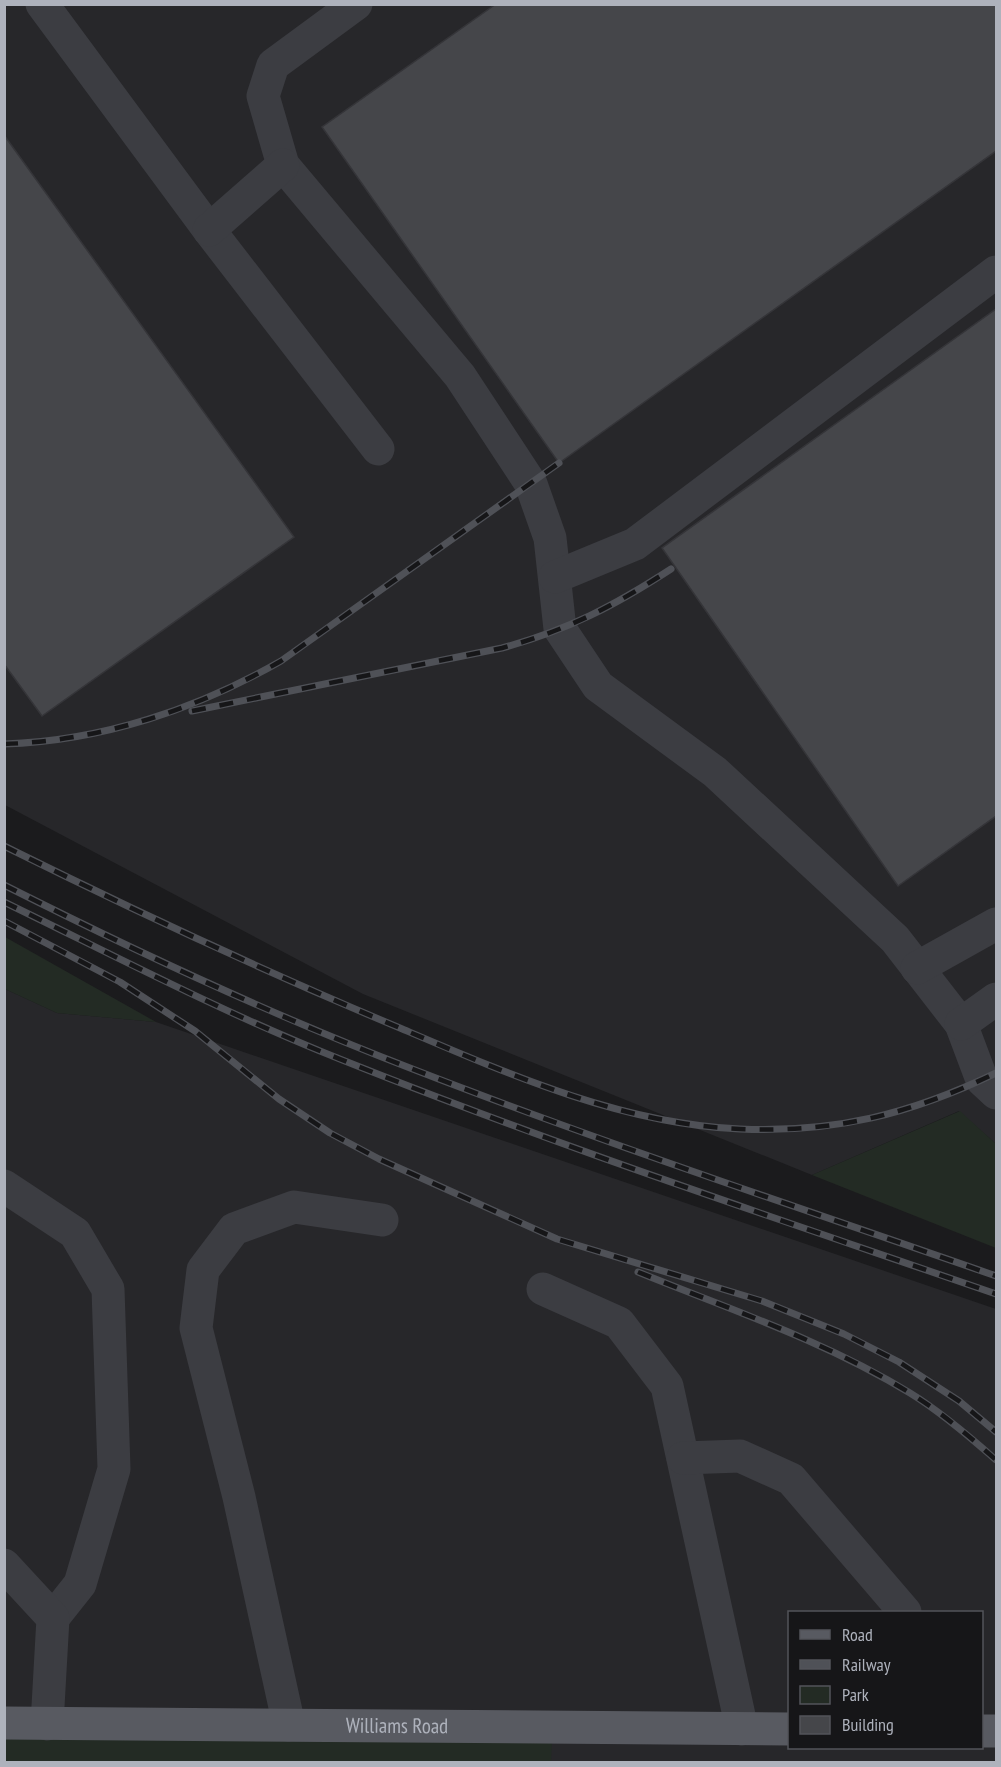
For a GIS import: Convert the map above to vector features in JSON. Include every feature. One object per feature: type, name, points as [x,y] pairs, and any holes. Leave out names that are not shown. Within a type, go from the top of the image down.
[{"type":"main road","name":"Williams Road","points":[[4,1723],[788,1729]]},
{"type":"lane","points":[[42,4],[209,230],[378,449]]},
{"type":"lane","points":[[356,4],[273,65],[263,96],[284,165],[460,376],[531,484],[550,538],[560,629],[598,686],[715,772],[895,939],[961,1024],[982,1080],[996,1094]]},
{"type":"lane","points":[[209,230],[284,165]]},
{"type":"lane","points":[[555,577],[635,544],[996,272]]},
{"type":"lane","points":[[917,968],[996,924]]},
{"type":"lane","points":[[961,1024],[996,999]]},
{"type":"lane","points":[[4,1186],[75,1233],[108,1289],[114,1469],[80,1584],[53,1618],[47,1724]]},
{"type":"lane","points":[[289,1725],[239,1497],[196,1328],[202,1270],[234,1228],[294,1208],[382,1220]]},
{"type":"lane","points":[[543,1289],[618,1323],[667,1386],[742,1729]]},
{"type":"lane","points":[[683,1458],[740,1456],[791,1479],[904,1611]]},
{"type":"lane","points":[[4,1565],[53,1618]]},
{"type":"shaded area","points":[[4,5],[996,5],[996,1144],[959,1111],[812,1175],[363,994],[5,805]]},
{"type":"shaded area","points":[[5,989],[57,1013],[156,1022],[996,1309],[996,1762],[5,1762]]},
{"type":"green space","points":[[5,937],[156,1022],[57,1013],[5,989]]},
{"type":"green space","points":[[960,1111],[996,1144],[996,1248],[812,1175]]},
{"type":"green space","points":[[5,1736],[552,1741],[551,1762],[5,1762]]},
{"type":"building","points":[[496,4],[996,4],[996,151],[559,463],[322,127]]},
{"type":"building","points":[[4,135],[294,537],[42,716],[4,664]]},
{"type":"building","points":[[996,309],[996,816],[898,886],[662,548]]},
{"type":"railway","points":[[4,744],[41,742],[113,729],[182,708],[249,678],[281,661],[559,463]]},
{"type":"railway","points":[[192,711],[502,648],[526,641],[590,616],[671,569]]},
{"type":"railway","points":[[4,846],[201,940],[441,1045],[566,1094],[652,1118],[740,1129],[808,1128],[840,1124],[903,1110],[996,1073]]},
{"type":"railway","points":[[4,885],[205,982],[358,1048],[629,1149],[996,1276]]},
{"type":"railway","points":[[4,902],[161,979],[320,1051],[488,1116],[656,1177],[996,1294]]},
{"type":"railway","points":[[4,921],[120,982],[195,1031],[279,1099],[330,1133],[379,1159],[557,1239],[762,1301],[844,1334],[899,1362],[959,1401],[996,1432]]},
{"type":"railway","points":[[638,1272],[776,1327],[878,1374],[933,1408],[996,1460]]}]
